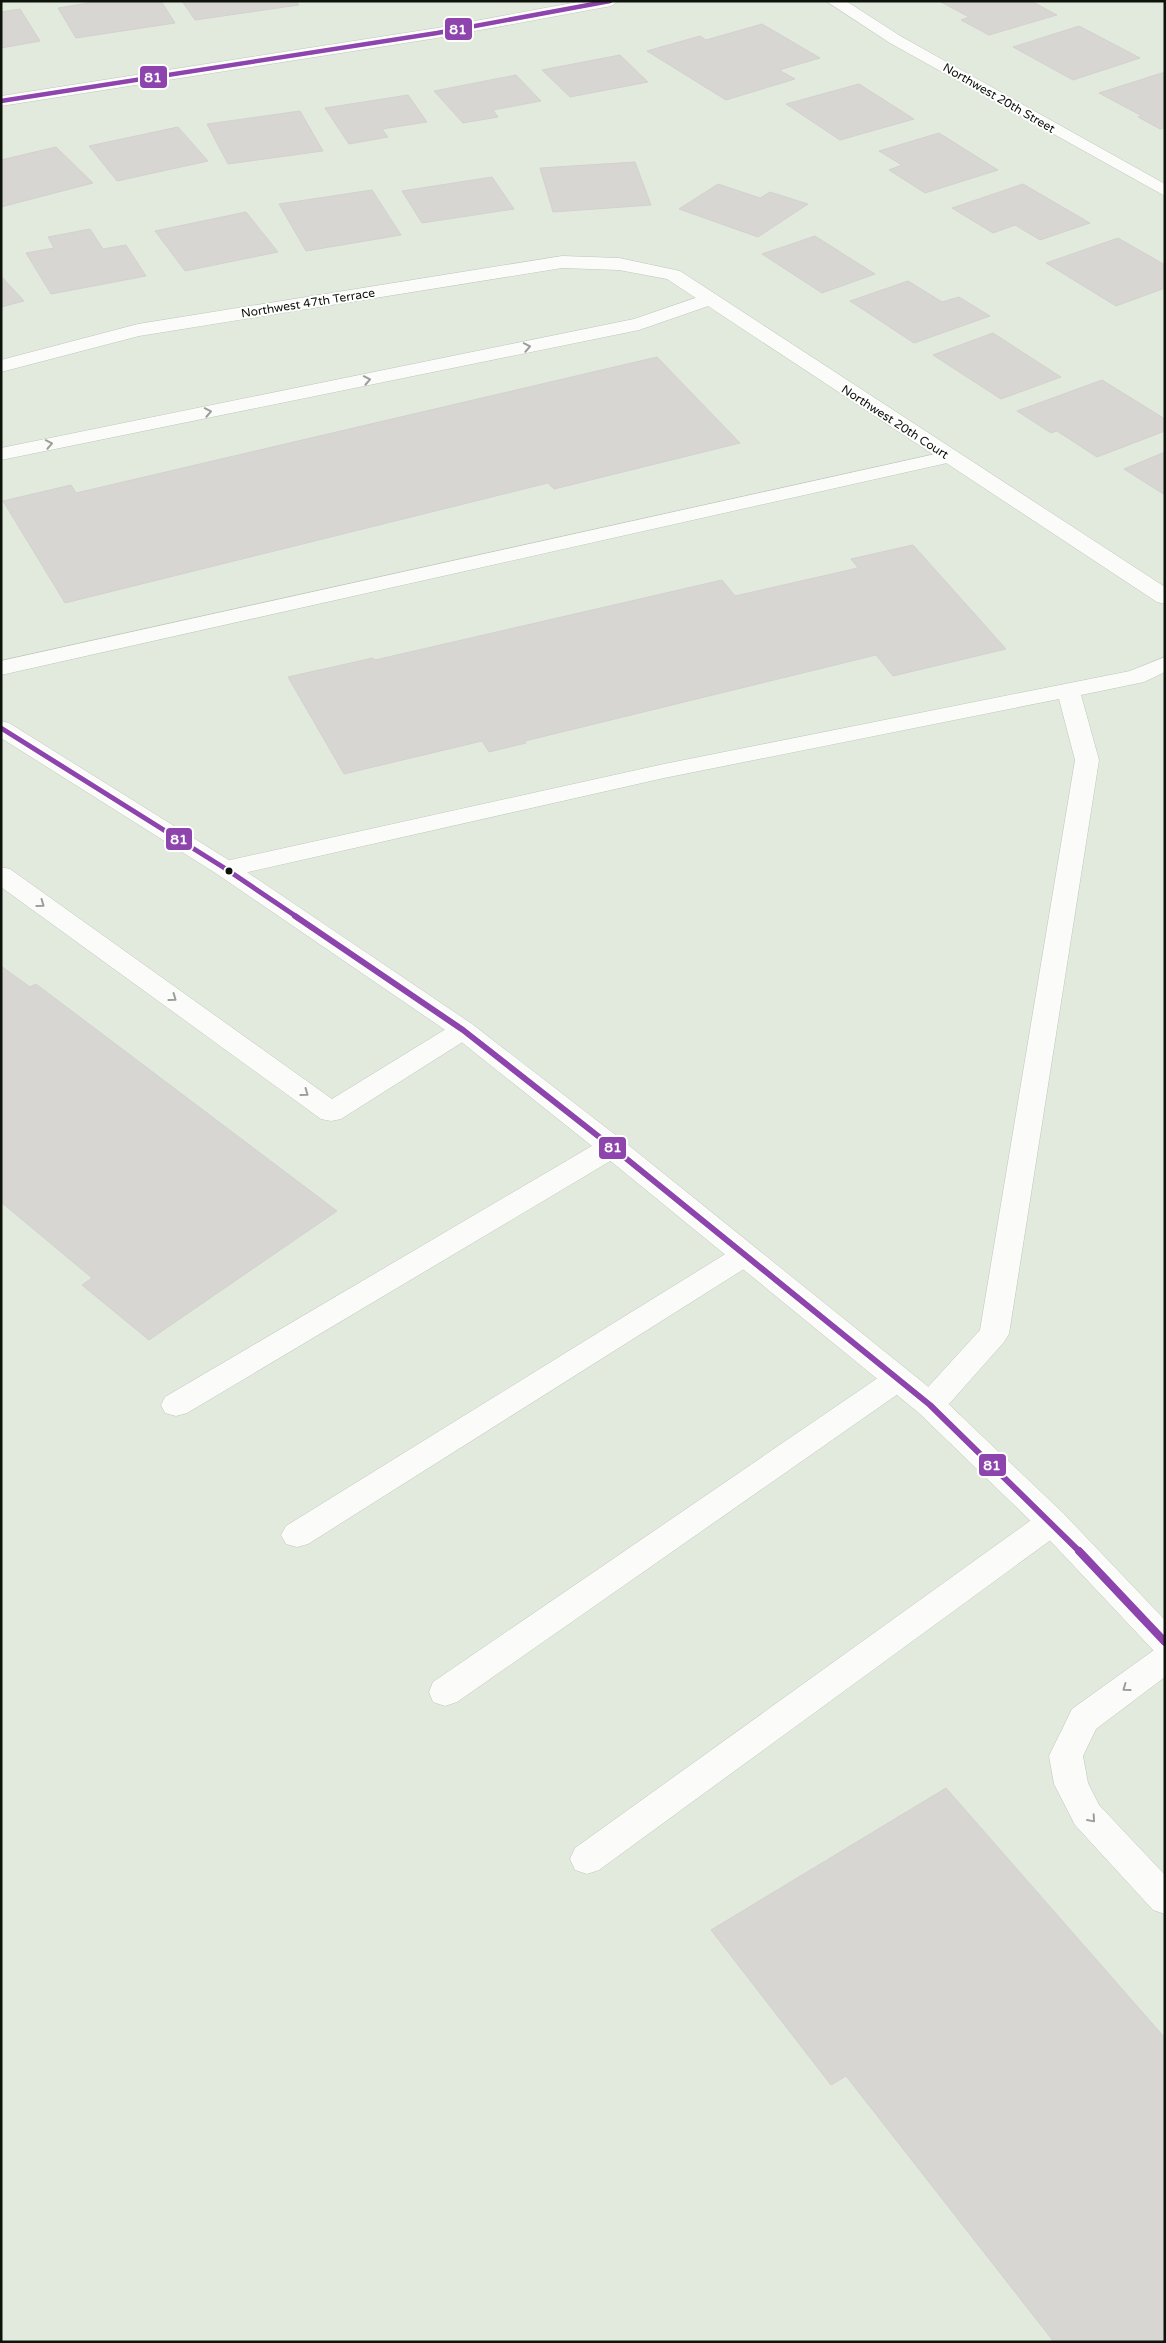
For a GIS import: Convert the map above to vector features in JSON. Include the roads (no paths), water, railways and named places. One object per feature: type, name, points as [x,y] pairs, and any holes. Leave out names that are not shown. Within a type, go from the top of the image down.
[{"type":"street","points":[[1,101],[437,33],[611,1]]},
{"type":"street","name":"Northwest 20th Street","points":[[834,1],[896,40],[1165,191]]},
{"type":"street","name":"Northwest 47th Terrace","points":[[1,366],[138,330],[562,262],[619,264]]},
{"type":"street","name":"Northwest 20th Court","points":[[619,264],[673,275],[949,458],[1165,597]]},
{"type":"street","points":[[1,454],[639,324],[710,300]]},
{"type":"street","points":[[1,668],[949,458]]},
{"type":"street","points":[[226,869],[664,771],[1136,678],[1165,664]]},
{"type":"street","points":[[930,1405],[994,1334],[1087,760],[1069,692]]},
{"type":"street","points":[[1,728],[226,869],[463,1030],[612,1146],[930,1405],[1052,1522],[1165,1642]]},
{"type":"street","points":[[1,875],[331,1112],[463,1030]]},
{"type":"street","points":[[176,1405],[612,1146]]},
{"type":"street","points":[[297,1535],[745,1254]]},
{"type":"street","points":[[445,1692],[898,1379]]},
{"type":"street","points":[[587,1860],[1052,1522]]},
{"type":"street","points":[[1165,1659],[1084,1719],[1066,1756],[1071,1784],[1087,1815],[1165,1900]]}]
